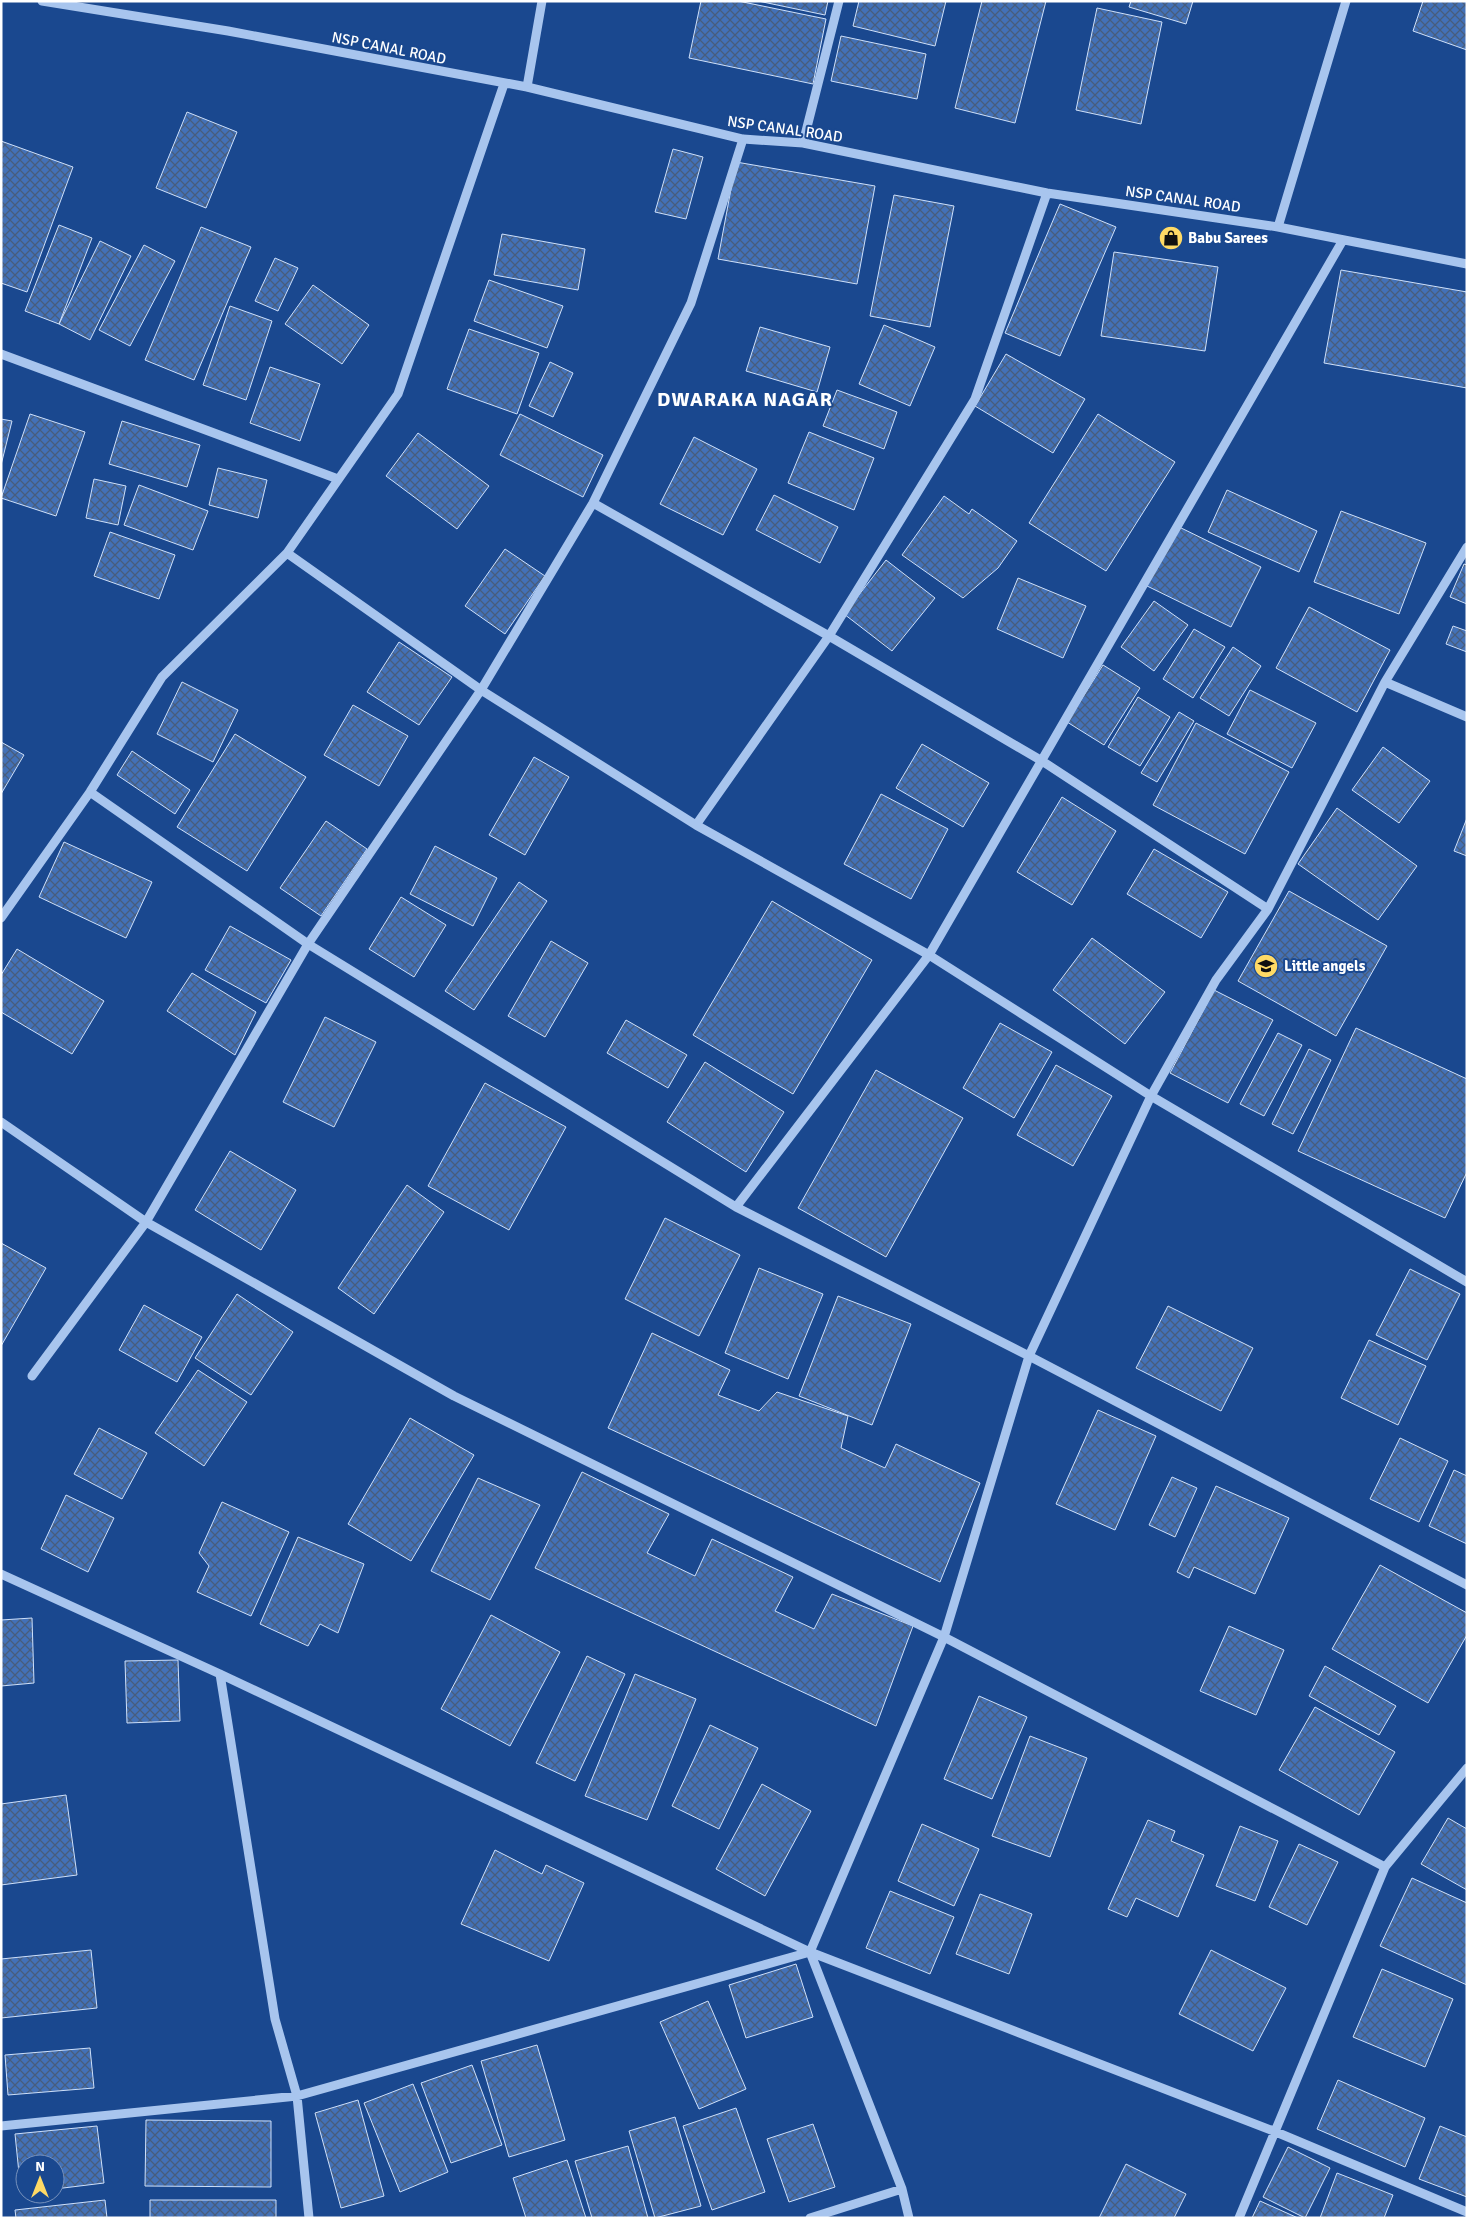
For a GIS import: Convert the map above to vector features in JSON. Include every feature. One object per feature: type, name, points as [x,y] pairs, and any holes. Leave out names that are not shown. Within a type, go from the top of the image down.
[{"type":"street","name":"NSP CANAL ROAD","points":[[42,1],[228,31],[527,87],[743,140],[803,143],[1047,193],[1278,227],[1467,264]]},
{"type":"street","points":[[527,87],[542,1]]},
{"type":"street","points":[[803,143],[839,1]]},
{"type":"street","points":[[1278,227],[1346,1]]},
{"type":"street","points":[[1,918],[90,792],[162,677],[287,553],[398,394],[504,84]]},
{"type":"street","points":[[32,1376],[146,1222],[308,944],[481,690],[594,503],[691,302],[743,140]]},
{"type":"street","points":[[696,825],[829,636],[975,399],[1047,193]]},
{"type":"street","points":[[736,1207],[929,955],[1343,240]]},
{"type":"street","points":[[1,354],[338,479]]},
{"type":"street","points":[[594,503],[829,636],[1042,761],[1268,909]]},
{"type":"street","points":[[909,2218],[902,2189],[810,1952],[944,1637],[1029,1356],[1151,1096],[1216,980],[1268,909],[1386,682],[1467,547]]},
{"type":"street","points":[[287,553],[481,690],[696,825],[929,955],[1151,1096],[1467,1282]]},
{"type":"street","points":[[1386,682],[1467,718]]},
{"type":"street","points":[[90,792],[308,944],[736,1207],[1029,1356],[1467,1585]]},
{"type":"street","points":[[1,1122],[146,1222],[454,1396],[944,1637],[1386,1867]]},
{"type":"street","points":[[1,1574],[220,1674],[810,1952],[1276,2132],[1467,2212]]},
{"type":"street","points":[[220,1674],[275,2018],[297,2096],[308,2218]]},
{"type":"street","points":[[1239,2218],[1386,1867],[1467,1768]]},
{"type":"street","points":[[1,2126],[297,2096],[810,1952]]},
{"type":"street","points":[[810,2218],[902,2189]]},
{"type":"building","points":[[701,1],[738,1],[826,19],[813,84],[689,58]]},
{"type":"building","points":[[758,1],[828,1],[825,15]]},
{"type":"building","points":[[859,1],[946,1],[935,46],[853,26]]},
{"type":"building","points":[[982,1],[1046,1],[1015,123],[955,108]]},
{"type":"building","points":[[1131,1],[1193,1],[1186,24],[1129,7]]},
{"type":"building","points":[[1423,1],[1467,1],[1467,50],[1413,31]]},
{"type":"building","points":[[1097,8],[1162,22],[1141,124],[1076,110]]},
{"type":"building","points":[[841,36],[926,54],[917,99],[831,81]]},
{"type":"building","points":[[187,112],[237,132],[206,208],[156,188]]},
{"type":"building","points":[[1,141],[73,167],[27,292],[1,283]]},
{"type":"building","points":[[673,149],[703,157],[686,219],[655,212]]},
{"type":"building","points":[[736,162],[875,186],[857,284],[718,259]]},
{"type":"building","points":[[894,195],[954,206],[930,327],[870,316]]},
{"type":"building","points":[[1060,204],[1116,227],[1060,356],[1005,333]]},
{"type":"building","points":[[59,225],[92,238],[59,324],[25,311]]},
{"type":"building","points":[[201,227],[251,247],[194,380],[145,360]]},
{"type":"building","points":[[502,234],[585,249],[578,290],[494,275]]},
{"type":"building","points":[[100,241],[131,256],[90,340],[59,324]]},
{"type":"building","points":[[144,245],[175,261],[130,346],[99,330]]},
{"type":"building","points":[[1114,252],[1218,267],[1205,351],[1101,336]]},
{"type":"building","points":[[275,258],[298,268],[278,311],[255,301]]},
{"type":"building","points":[[1341,270],[1467,292],[1467,388],[1324,363]]},
{"type":"building","points":[[489,280],[563,306],[547,348],[474,321]]},
{"type":"building","points":[[313,285],[369,325],[342,364],[285,324]]},
{"type":"building","points":[[230,306],[272,321],[246,400],[203,385]]},
{"type":"building","points":[[884,325],[935,347],[910,406],[859,384]]},
{"type":"building","points":[[760,327],[830,347],[817,392],[746,371]]},
{"type":"building","points":[[469,329],[539,353],[517,414],[447,389]]},
{"type":"building","points":[[1006,354],[1085,399],[1053,453],[975,406]]},
{"type":"building","points":[[550,362],[573,373],[553,417],[529,406]]},
{"type":"building","points":[[270,367],[320,384],[300,441],[250,423]]},
{"type":"building","points":[[837,390],[897,412],[884,449],[823,426]]},
{"type":"building","points":[[30,414],[85,432],[56,516],[1,498]]},
{"type":"building","points":[[520,414],[603,455],[583,497],[500,455]]},
{"type":"building","points":[[1098,414],[1175,462],[1106,571],[1029,523]]},
{"type":"building","points":[[1,419],[12,421],[1,465]]},
{"type":"building","points":[[122,421],[200,445],[187,487],[109,464]]},
{"type":"building","points":[[809,432],[874,458],[854,510],[788,483]]},
{"type":"building","points":[[418,433],[489,486],[457,529],[386,476]]},
{"type":"building","points":[[694,437],[757,469],[723,535],[660,504]]},
{"type":"building","points":[[218,468],[267,480],[258,518],[209,505]]},
{"type":"building","points":[[94,479],[126,486],[118,525],[86,518]]},
{"type":"building","points":[[139,485],[208,511],[193,550],[124,525]]},
{"type":"building","points":[[1227,490],[1317,531],[1299,572],[1208,532]]},
{"type":"building","points":[[774,495],[838,527],[820,563],[756,530]]},
{"type":"building","points":[[944,496],[969,514],[972,509],[1017,541],[998,568],[963,598],[902,555]]},
{"type":"building","points":[[1341,511],[1426,543],[1399,614],[1314,582]]},
{"type":"building","points":[[1175,525],[1261,567],[1231,627],[1145,585]]},
{"type":"building","points":[[110,532],[175,555],[159,599],[94,576]]},
{"type":"building","points":[[505,549],[545,576],[505,634],[465,606]]},
{"type":"building","points":[[886,560],[935,598],[892,651],[844,614]]},
{"type":"building","points":[[1464,564],[1467,565],[1467,604],[1450,597]]},
{"type":"building","points":[[1018,578],[1086,606],[1063,658],[997,629]]},
{"type":"building","points":[[1154,601],[1188,625],[1154,671],[1121,647]]},
{"type":"building","points":[[1309,607],[1390,650],[1357,712],[1276,668]]},
{"type":"building","points":[[1453,626],[1467,631],[1467,652],[1446,644]]},
{"type":"building","points":[[1194,629],[1225,647],[1193,698],[1163,679]]},
{"type":"building","points":[[399,642],[452,677],[419,725],[367,692]]},
{"type":"building","points":[[1233,647],[1261,666],[1229,716],[1200,698]]},
{"type":"building","points":[[1103,665],[1140,688],[1104,745],[1067,722]]},
{"type":"building","points":[[182,682],[238,710],[213,762],[157,734]]},
{"type":"building","points":[[1250,690],[1316,723],[1292,768],[1227,734]]},
{"type":"building","points":[[1138,697],[1170,717],[1140,766],[1108,747]]},
{"type":"building","points":[[353,705],[408,736],[379,786],[324,755]]},
{"type":"building","points":[[1179,712],[1194,721],[1157,782],[1141,773]]},
{"type":"building","points":[[1196,723],[1289,772],[1245,854],[1153,805]]},
{"type":"building","points":[[235,734],[306,777],[247,871],[177,827]]},
{"type":"building","points":[[1,742],[24,755],[1,794]]},
{"type":"building","points":[[922,744],[989,783],[963,827],[896,788]]},
{"type":"building","points":[[1383,747],[1430,781],[1399,823],[1352,790]]},
{"type":"building","points":[[132,751],[190,790],[175,814],[117,775]]},
{"type":"building","points":[[534,757],[569,777],[525,855],[489,835]]},
{"type":"building","points":[[881,794],[948,829],[911,899],[844,864]]},
{"type":"building","points":[[1062,797],[1116,831],[1072,905],[1017,872]]},
{"type":"building","points":[[1337,808],[1417,866],[1378,920],[1298,864]]},
{"type":"building","points":[[1467,818],[1467,856],[1454,851]]},
{"type":"building","points":[[326,821],[367,849],[321,916],[280,888]]},
{"type":"building","points":[[64,842],[152,882],[126,938],[39,897]]},
{"type":"building","points":[[435,846],[497,878],[473,926],[410,894]]},
{"type":"building","points":[[1154,849],[1228,892],[1201,938],[1127,894]]},
{"type":"building","points":[[519,882],[547,901],[474,1010],[445,991]]},
{"type":"building","points":[[1289,891],[1387,946],[1336,1036],[1238,981]]},
{"type":"building","points":[[401,897],[446,925],[414,977],[369,949]]},
{"type":"building","points":[[772,901],[872,960],[793,1094],[693,1035]]},
{"type":"building","points":[[230,926],[291,960],[266,1003],[205,970]]},
{"type":"building","points":[[1092,938],[1165,992],[1125,1044],[1053,990]]},
{"type":"building","points":[[551,941],[588,963],[545,1037],[508,1016]]},
{"type":"building","points":[[17,949],[104,1001],[72,1054],[1,1012],[1,975]]},
{"type":"building","points":[[192,973],[256,1012],[235,1055],[167,1011]]},
{"type":"building","points":[[1214,990],[1273,1020],[1228,1103],[1170,1073]]},
{"type":"building","points":[[325,1017],[376,1042],[334,1127],[283,1102]]},
{"type":"building","points":[[626,1020],[687,1055],[668,1088],[607,1053]]},
{"type":"building","points":[[1000,1023],[1052,1052],[1014,1118],[963,1088]]},
{"type":"building","points":[[1356,1028],[1467,1079],[1467,1172],[1445,1218],[1298,1151]]},
{"type":"building","points":[[1278,1033],[1302,1045],[1264,1116],[1240,1104]]},
{"type":"building","points":[[1309,1049],[1331,1060],[1293,1134],[1272,1124]]},
{"type":"building","points":[[705,1062],[784,1112],[746,1172],[667,1122]]},
{"type":"building","points":[[1056,1065],[1112,1096],[1073,1166],[1017,1135]]},
{"type":"building","points":[[876,1070],[963,1118],[886,1257],[798,1208]]},
{"type":"building","points":[[485,1083],[566,1127],[509,1230],[428,1186]]},
{"type":"building","points":[[230,1151],[296,1190],[261,1250],[195,1210]]},
{"type":"building","points":[[407,1185],[444,1212],[374,1314],[338,1288]]},
{"type":"building","points":[[665,1218],[740,1255],[699,1336],[625,1299]]},
{"type":"building","points":[[1,1243],[46,1268],[1,1346]]},
{"type":"building","points":[[759,1268],[823,1294],[788,1379],[725,1353]]},
{"type":"building","points":[[1410,1269],[1460,1294],[1427,1360],[1376,1335]]},
{"type":"building","points":[[237,1294],[293,1332],[251,1395],[195,1358]]},
{"type":"building","points":[[838,1296],[911,1324],[872,1425],[799,1396]]},
{"type":"building","points":[[144,1305],[202,1337],[177,1382],[119,1350]]},
{"type":"building","points":[[1168,1306],[1253,1348],[1221,1411],[1136,1368]]},
{"type":"building","points":[[652,1333],[730,1370],[718,1395],[759,1411],[777,1392],[848,1416],[841,1448],[885,1468],[896,1444],[980,1483],[940,1582],[608,1428]]},
{"type":"building","points":[[1369,1340],[1426,1366],[1398,1425],[1341,1398]]},
{"type":"building","points":[[198,1370],[247,1402],[204,1466],[155,1433]]},
{"type":"building","points":[[1098,1410],[1156,1436],[1115,1530],[1056,1504]]},
{"type":"building","points":[[410,1418],[474,1455],[411,1561],[348,1524]]},
{"type":"building","points":[[99,1428],[147,1453],[122,1499],[74,1474]]},
{"type":"building","points":[[1400,1438],[1448,1461],[1419,1522],[1370,1499]]},
{"type":"building","points":[[1454,1470],[1467,1476],[1467,1544],[1429,1526]]},
{"type":"building","points":[[582,1472],[669,1514],[647,1553],[695,1576],[712,1539],[793,1577],[775,1611],[814,1629],[832,1594],[913,1626],[876,1726],[535,1568]]},
{"type":"building","points":[[1172,1477],[1197,1488],[1175,1537],[1149,1525]]},
{"type":"building","points":[[478,1478],[540,1505],[490,1600],[431,1571]]},
{"type":"building","points":[[1216,1486],[1289,1518],[1255,1594],[1194,1567],[1189,1578],[1177,1572]]},
{"type":"building","points":[[66,1495],[114,1518],[88,1572],[41,1549]]},
{"type":"building","points":[[222,1502],[289,1532],[251,1616],[197,1592],[209,1566],[199,1553]]},
{"type":"building","points":[[298,1537],[364,1564],[338,1633],[320,1624],[308,1646],[260,1624]]},
{"type":"building","points":[[1380,1565],[1467,1613],[1467,1635],[1428,1703],[1332,1649]]},
{"type":"building","points":[[491,1615],[560,1652],[510,1746],[441,1709]]},
{"type":"building","points":[[32,1618],[34,1683],[1,1686],[1,1620]]},
{"type":"building","points":[[1229,1626],[1284,1650],[1256,1715],[1200,1691]]},
{"type":"building","points":[[587,1656],[625,1674],[575,1781],[536,1763]]},
{"type":"building","points":[[178,1660],[180,1721],[127,1723],[125,1661]]},
{"type":"building","points":[[1325,1666],[1396,1706],[1379,1735],[1309,1696]]},
{"type":"building","points":[[635,1674],[696,1699],[647,1820],[585,1796]]},
{"type":"building","points":[[979,1696],[1027,1717],[992,1799],[944,1779]]},
{"type":"building","points":[[1315,1707],[1395,1752],[1359,1815],[1279,1770]]},
{"type":"building","points":[[710,1725],[758,1748],[719,1829],[672,1806]]},
{"type":"building","points":[[1030,1736],[1087,1758],[1050,1857],[992,1836]]},
{"type":"building","points":[[762,1784],[811,1811],[765,1896],[716,1869]]},
{"type":"building","points":[[66,1795],[77,1875],[1,1885],[1,1804]]},
{"type":"building","points":[[1448,1818],[1467,1829],[1467,1890],[1421,1864]]},
{"type":"building","points":[[1148,1820],[1175,1831],[1171,1841],[1204,1855],[1178,1917],[1136,1898],[1127,1917],[1108,1909]]},
{"type":"building","points":[[922,1824],[979,1849],[954,1906],[898,1881]]},
{"type":"building","points":[[1240,1826],[1278,1841],[1255,1901],[1216,1886]]},
{"type":"building","points":[[1299,1844],[1338,1862],[1307,1925],[1269,1907]]},
{"type":"building","points":[[495,1850],[542,1874],[546,1865],[584,1883],[549,1961],[461,1924]]},
{"type":"building","points":[[1412,1878],[1467,1903],[1467,1985],[1380,1946]]},
{"type":"building","points":[[890,1891],[954,1917],[930,1974],[866,1948]]},
{"type":"building","points":[[980,1894],[1032,1914],[1009,1974],[956,1954]]},
{"type":"building","points":[[91,1950],[97,2008],[1,2018],[1,1959]]},
{"type":"building","points":[[1211,1950],[1286,1988],[1253,2051],[1179,2014]]},
{"type":"building","points":[[796,1964],[813,2017],[746,2038],[729,1985]]},
{"type":"building","points":[[1382,1969],[1453,1999],[1425,2067],[1353,2037]]},
{"type":"building","points":[[708,2001],[746,2089],[699,2109],[660,2022]]},
{"type":"building","points":[[537,2045],[565,2140],[509,2157],[481,2061]]},
{"type":"building","points":[[90,2048],[94,2088],[8,2095],[5,2055]]},
{"type":"building","points":[[472,2065],[502,2145],[451,2163],[421,2083]]},
{"type":"building","points":[[1338,2080],[1425,2118],[1405,2167],[1317,2129]]},
{"type":"building","points":[[413,2084],[448,2172],[400,2192],[364,2103]]},
{"type":"building","points":[[358,2100],[384,2196],[341,2208],[315,2113]]},
{"type":"building","points":[[736,2108],[765,2192],[712,2210],[683,2126]]},
{"type":"building","points":[[675,2117],[701,2206],[655,2218],[629,2131]]},
{"type":"building","points":[[146,2120],[271,2121],[271,2187],[145,2186]]},
{"type":"building","points":[[813,2124],[835,2187],[789,2202],[767,2139]]},
{"type":"building","points":[[97,2126],[104,2183],[65,2188],[65,2154],[17,2154],[15,2134]]},
{"type":"building","points":[[1440,2126],[1467,2137],[1467,2197],[1419,2179]]},
{"type":"building","points":[[628,2146],[648,2218],[592,2218],[575,2161]]},
{"type":"building","points":[[1288,2147],[1330,2168],[1305,2218],[1263,2197]]},
{"type":"building","points":[[567,2160],[586,2218],[526,2218],[513,2178]]},
{"type":"building","points":[[1126,2164],[1186,2194],[1174,2218],[1099,2218]]},
{"type":"building","points":[[1337,2173],[1393,2195],[1384,2218],[1320,2218]]},
{"type":"building","points":[[105,2200],[107,2218],[16,2218],[15,2210]]},
{"type":"building","points":[[150,2200],[276,2200],[276,2218],[150,2218]]},
{"type":"building","points":[[1260,2201],[1298,2218],[1252,2218]]},
{"type":"place","name":"Babu Sarees","points":[[1171,238]]},
{"type":"place","name":"Little angels","points":[[1266,966]]},
{"type":"district","name":"DWARAKA NAGAR","points":[[745,399]]}]
